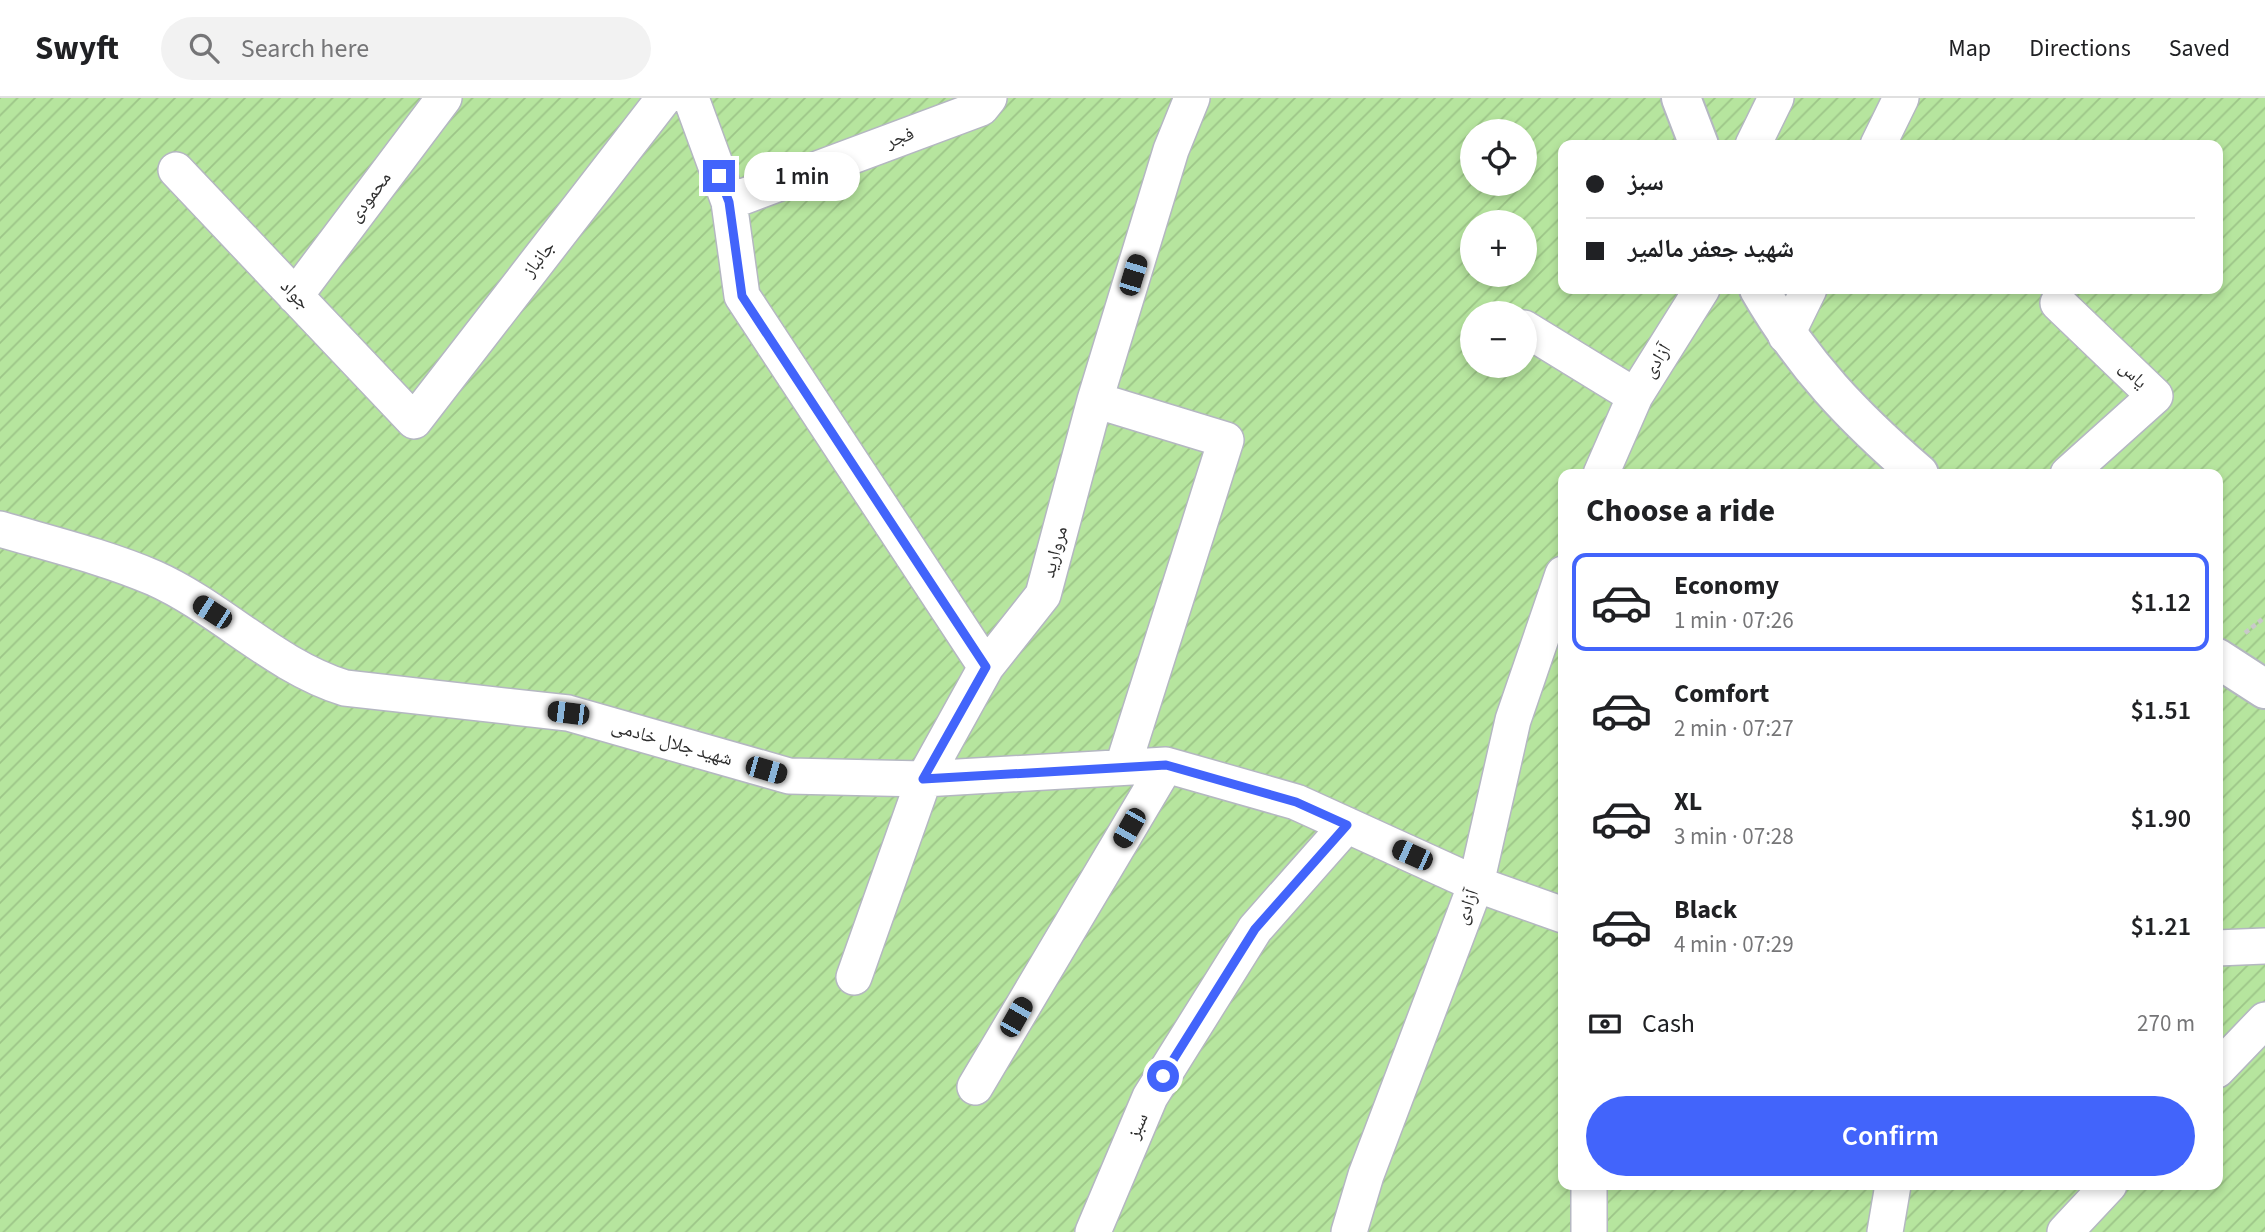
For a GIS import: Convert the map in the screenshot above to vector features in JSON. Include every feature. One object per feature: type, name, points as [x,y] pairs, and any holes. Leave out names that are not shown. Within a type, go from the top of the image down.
[{"type":"street","name":"محمودی","points":[[295,296],[444,98]]},
{"type":"street","name":"جانباز","points":[[414,421],[664,98]]},
{"type":"street","points":[[691,98],[729,202],[742,296],[986,667]]},
{"type":"street","name":"فجر","points":[[729,202],[981,108],[989,98]]},
{"type":"street","name":"مروارید","points":[[854,977],[923,779],[986,667],[1043,595],[1095,400],[1171,150],[1192,98]]},
{"type":"street","points":[[1681,98],[1697,140]]},
{"type":"street","points":[[1755,140],[1776,98]]},
{"type":"street","points":[[1880,140],[1901,98]]},
{"type":"street","name":"جواد","points":[[176,170],[414,421]]},
{"type":"street","name":"آزادی","points":[[1603,469],[1635,396],[1699,294]]},
{"type":"street","points":[[1762,294],[1786,337],[1828,390],[1870,432],[1913,469]]},
{"type":"street","points":[[1786,337],[1807,294]]},
{"type":"street","name":"یاس","points":[[2058,303],[2154,396],[2074,469]]},
{"type":"street","points":[[1537,336],[1635,396]]},
{"type":"street","points":[[1095,400],[1226,440],[1123,766]]},
{"type":"street","name":"شهید جلال خادمی","points":[[0,529],[154,578],[326,682],[345,688],[568,713],[789,776],[923,779],[1166,765],[1296,802],[1476,884],[1558,913]]},
{"type":"street","name":"آزادی","points":[[1349,1232],[1366,1175],[1476,884],[1513,720],[1558,590]]},
{"type":"street","points":[[2223,662],[2265,688]]},
{"type":"street","points":[[975,1087],[1166,765]]},
{"type":"street","name":"سبز","points":[[1093,1232],[1150,1097],[1255,929],[1347,825]]},
{"type":"street","points":[[2223,948],[2265,946]]},
{"type":"street","points":[[2223,1064],[2265,1020]]},
{"type":"street","points":[[1589,1190],[1589,1232]]},
{"type":"street","points":[[1885,1232],[1892,1190]]},
{"type":"street","points":[[2065,1232],[2104,1190]]},
{"type":"green space","points":[[0,98],[2265,98],[2265,1232],[0,1232]]},
{"type":"route","points":[[719,176],[729,202],[742,296],[986,667],[923,779],[1166,765],[1228,780],[1296,802],[1347,825],[1255,929],[1163,1076]]}]
